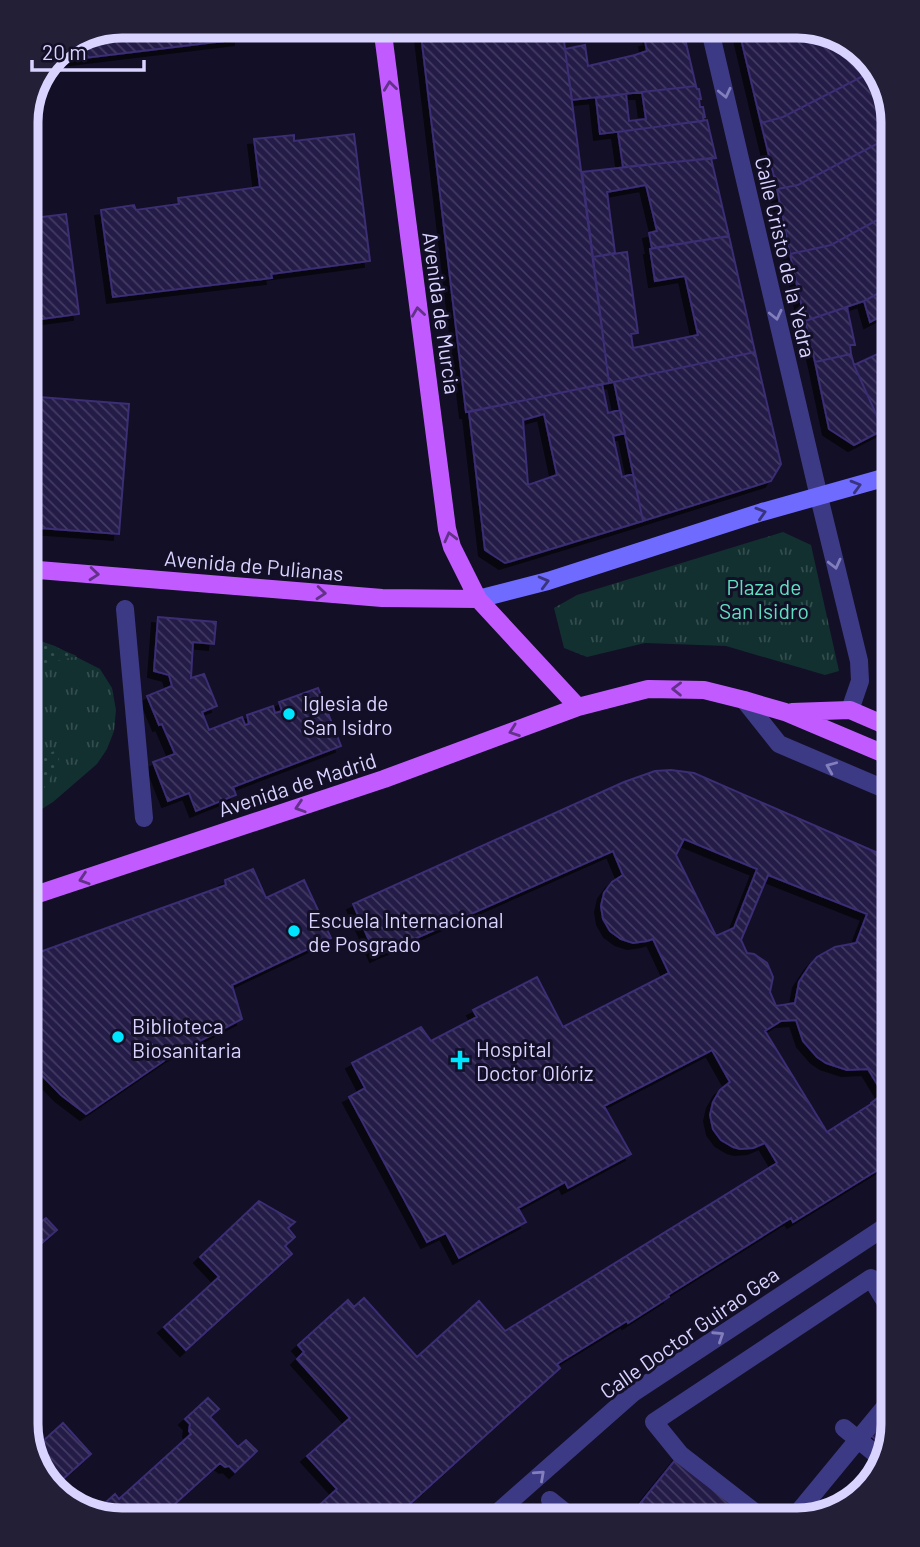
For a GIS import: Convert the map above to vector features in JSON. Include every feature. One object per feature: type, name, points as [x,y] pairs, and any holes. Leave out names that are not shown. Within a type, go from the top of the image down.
[{"type":"main road","name":"Avenida de Murcia","points":[[384,38],[447,529],[452,547],[478,599]]},
{"type":"main road","points":[[578,707],[478,599],[548,581],[762,512],[881,479]]},
{"type":"main road","name":"Avenida de Pulianas","points":[[39,570],[382,598],[478,599]]},
{"type":"main road","name":"Avenida de Madrid","points":[[39,894],[384,779],[578,707],[648,689],[704,690],[744,700],[785,712],[881,753]]},
{"type":"main road","name":"Avenida de Madrid","points":[[785,712],[850,710],[881,723]]},
{"type":"street","name":"Calle Cristo de la Yedra","points":[[712,39],[818,497]]},
{"type":"street","points":[[818,497],[859,661],[860,681],[850,710]]},
{"type":"street","points":[[125,609],[144,818]]},
{"type":"street","points":[[744,700],[779,744],[881,787]]},
{"type":"street","name":"Calle Doctor Guirao Gea","points":[[503,1508],[633,1393],[881,1231]]},
{"type":"street","points":[[755,1508],[680,1454],[654,1422],[872,1278],[881,1293]]},
{"type":"street","points":[[802,1508],[881,1412]]},
{"type":"street","points":[[844,1428],[876,1454]]},
{"type":"street","points":[[550,1500],[560,1508]]},
{"type":"green space","name":"Plaza de San Isidro","points":[[783,532],[811,545],[839,671],[825,675],[726,646],[645,643],[587,657],[564,648],[554,608],[577,595]]},
{"type":"green space","points":[[39,640],[100,669],[112,688],[116,710],[114,731],[97,764],[39,811]]},
{"type":"green space","points":[[39,641],[77,656],[39,666]]},
{"type":"green space","points":[[64,746],[39,795],[39,758]]},
{"type":"building","points":[[421,38],[564,39],[609,383],[466,412]]},
{"type":"building","points":[[240,39],[67,60],[91,45],[106,40]]},
{"type":"building","points":[[685,39],[696,86],[572,100],[565,49],[585,45],[588,66],[647,51],[645,41]]},
{"type":"building","points":[[741,39],[814,40],[844,53],[866,75],[783,117],[761,123]]},
{"type":"building","points":[[866,75],[880,106],[881,142],[798,185],[777,189],[761,123],[783,117]]},
{"type":"building","points":[[696,86],[699,89],[704,121],[600,134],[596,98],[626,94],[629,121],[646,119],[642,92]]},
{"type":"building","points":[[707,120],[716,158],[623,167],[618,132]]},
{"type":"building","points":[[354,134],[370,261],[271,274],[272,278],[113,297],[101,210],[134,205],[136,210],[179,204],[178,198],[260,187],[254,139],[294,135],[294,141]]},
{"type":"building","points":[[881,142],[881,218],[831,245],[790,254],[777,189],[798,185]]},
{"type":"building","points":[[711,158],[729,236],[652,248],[649,233],[657,231],[646,185],[607,192],[615,253],[593,257],[582,172]]},
{"type":"building","points":[[66,214],[79,314],[39,319],[39,217]]},
{"type":"building","points":[[881,218],[881,292],[864,301],[805,321],[790,254],[831,245]]},
{"type":"building","points":[[729,236],[755,352],[609,383],[593,257],[627,252],[638,333],[631,334],[633,348],[698,335],[685,276],[655,281],[650,249]]},
{"type":"building","points":[[881,292],[881,316],[870,322],[864,301]]},
{"type":"building","points":[[847,307],[855,345],[850,345],[851,354],[815,362],[805,321]]},
{"type":"building","points":[[755,352],[781,464],[771,481],[643,521],[614,382]]},
{"type":"building","points":[[881,352],[880,423],[854,365]]},
{"type":"building","points":[[851,354],[881,431],[854,445],[829,429],[815,362]]},
{"type":"building","points":[[602,384],[608,413],[620,410],[625,433],[613,436],[622,477],[633,474],[643,521],[505,563],[485,550],[469,412]],"holes":[[[544,414],[557,475],[528,485],[523,420]]]},
{"type":"building","points":[[39,397],[129,404],[119,534],[39,528]]},
{"type":"building","name":"Iglesia de San Isidro","points":[[158,617],[216,622],[214,644],[193,642],[191,678],[204,674],[217,706],[202,712],[209,730],[242,717],[245,725],[249,724],[247,715],[273,706],[275,713],[282,711],[279,702],[318,688],[341,746],[233,787],[236,795],[196,811],[189,793],[168,801],[153,762],[175,754],[147,696],[172,686],[169,675],[154,671]]},
{"type":"building","points":[[655,771],[694,773],[881,854],[881,1091],[868,1069],[847,1070],[817,1057],[803,1041],[796,1020],[781,1021],[765,1031],[827,1132],[881,1096],[881,1168],[793,1222],[791,1218],[628,1323],[627,1321],[557,1364],[560,1368],[405,1508],[316,1508],[337,1489],[307,1456],[350,1418],[297,1359],[304,1352],[298,1345],[348,1300],[354,1307],[364,1298],[417,1357],[479,1301],[505,1331],[777,1163],[765,1143],[740,1149],[721,1140],[713,1129],[710,1115],[713,1102],[720,1090],[730,1082],[712,1050],[604,1106],[631,1154],[568,1188],[565,1182],[518,1208],[526,1222],[459,1258],[446,1233],[427,1242],[349,1097],[365,1088],[352,1063],[421,1027],[431,1041],[477,1017],[473,1010],[537,977],[563,1027],[669,973],[653,939],[633,943],[621,939],[610,931],[603,919],[601,906],[604,893],[612,882],[623,875],[613,851],[376,956],[353,904],[624,782]],"holes":[[[684,839],[757,869],[734,928],[716,936],[676,855]],[[768,875],[867,914],[856,943],[835,947],[817,957],[799,982],[795,1003],[776,1006],[770,992],[773,977],[767,963],[754,954],[747,953],[741,940]]]},
{"type":"building","points":[[253,869],[266,898],[304,880],[331,938],[232,985],[242,1019],[171,1056],[86,1114],[61,1095],[39,1072],[39,952],[226,885],[225,880]]},
{"type":"building","points":[[259,1201],[295,1222],[288,1228],[295,1237],[285,1246],[292,1254],[186,1350],[164,1327],[219,1277],[200,1257]]},
{"type":"building","points":[[46,1218],[57,1230],[39,1246],[39,1223]]},
{"type":"building","points":[[881,1272],[881,1295],[871,1278]]},
{"type":"building","points":[[208,1398],[219,1409],[210,1417],[238,1447],[246,1440],[257,1451],[235,1472],[220,1463],[170,1508],[102,1506],[115,1494],[119,1499],[191,1434],[190,1424],[185,1419]]},
{"type":"building","points":[[881,1412],[880,1443],[866,1431]]},
{"type":"building","points":[[63,1423],[91,1454],[60,1481],[47,1461],[41,1443]]},
{"type":"building","points":[[680,1454],[745,1506],[743,1508],[636,1508]]},
{"type":"place","name":"Iglesia de San Isidro","points":[[289,714]]},
{"type":"place","name":"Escuela Internacional de Posgrado","points":[[294,931]]},
{"type":"place","name":"Biblioteca Biosanitaria","points":[[118,1037]]},
{"type":"place","name":"Hospital Doctor Olóriz","points":[[460,1060]]}]
